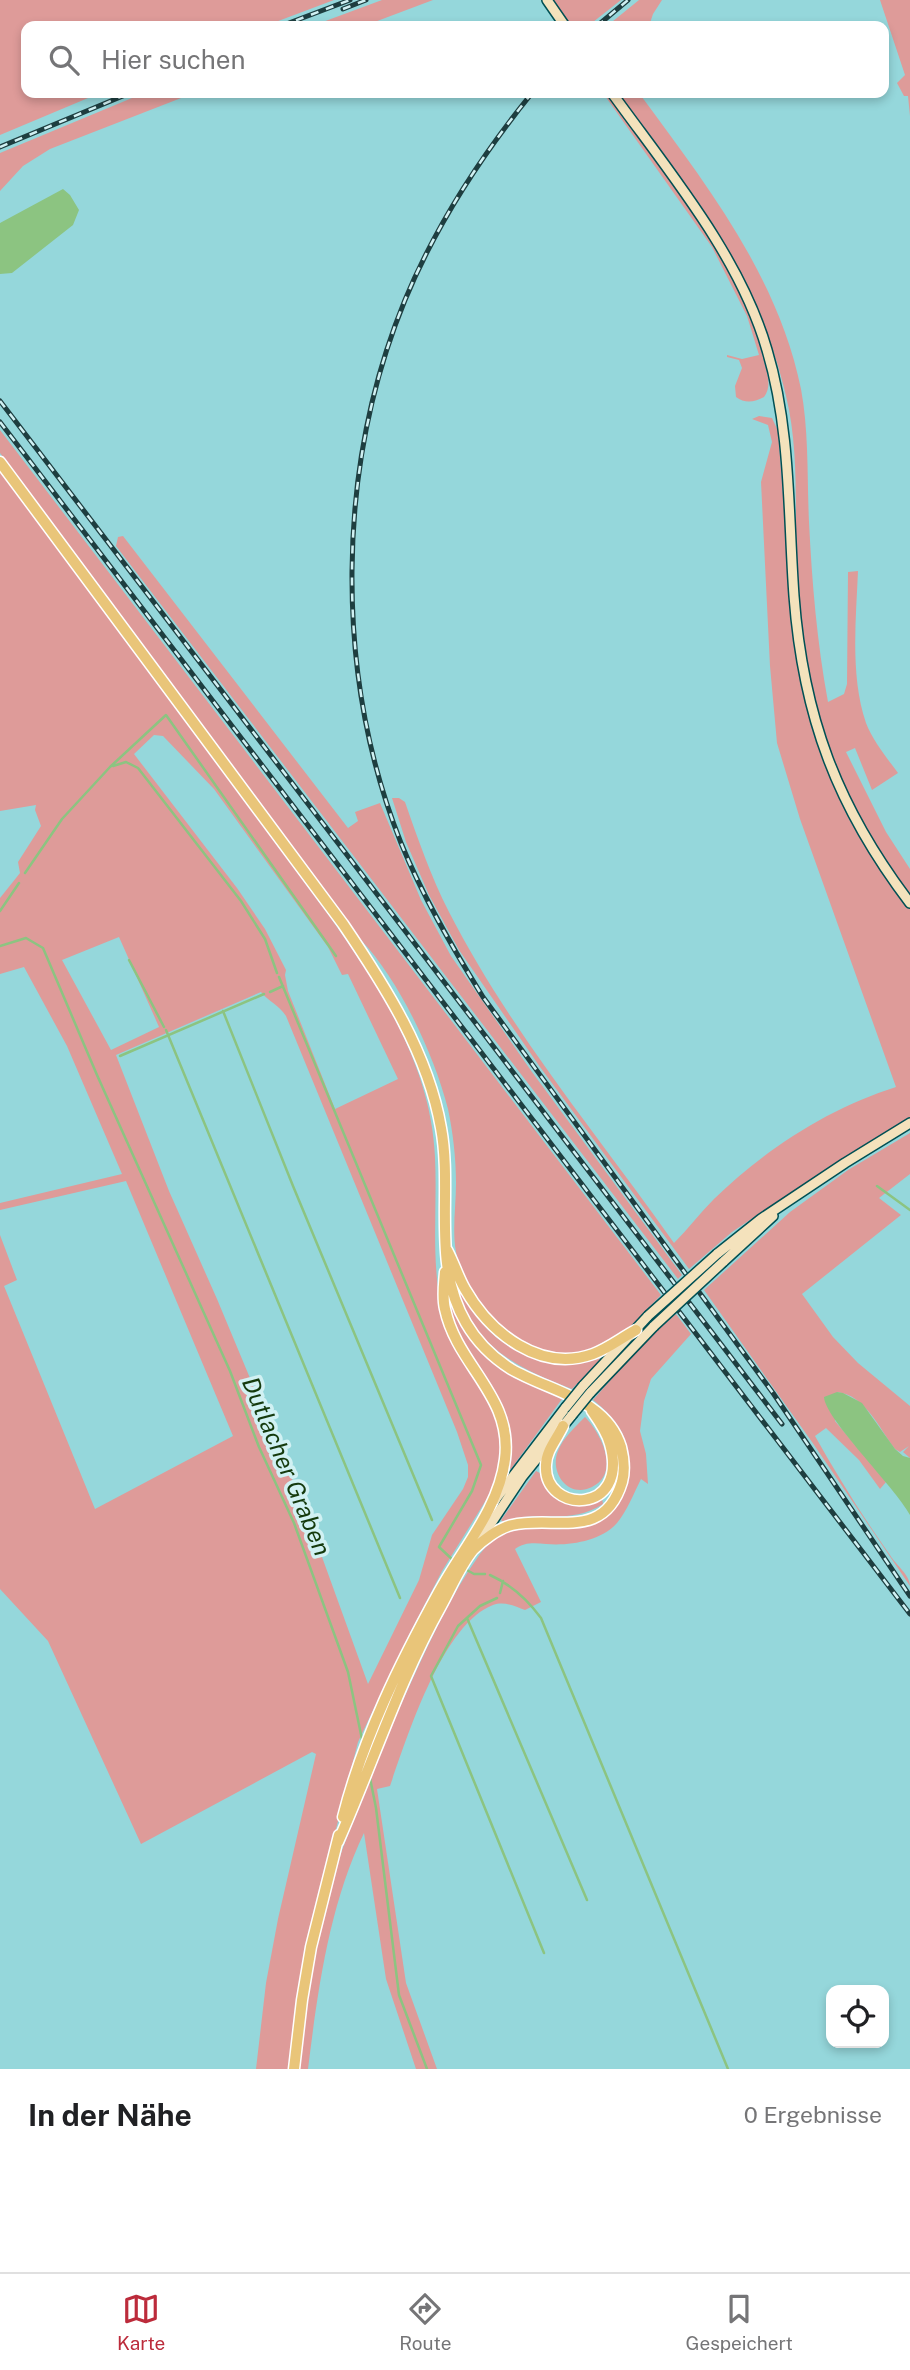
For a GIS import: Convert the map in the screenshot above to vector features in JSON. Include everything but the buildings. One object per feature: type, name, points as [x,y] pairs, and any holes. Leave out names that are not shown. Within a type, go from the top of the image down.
[{"type":"main road","points":[[547,0],[562,21]]},
{"type":"main road","points":[[616,98],[719,244],[754,310],[768,350],[782,406],[798,636],[804,679],[814,720],[830,766],[853,817],[875,855],[910,903]]},
{"type":"main road","points":[[0,462],[343,924],[387,992],[416,1049],[433,1094],[442,1129],[446,1261],[459,1310],[471,1331],[485,1349],[512,1369],[590,1407],[612,1426],[624,1464],[621,1486],[609,1506],[600,1514],[580,1523],[515,1524],[494,1534],[464,1557]]},
{"type":"main road","points":[[587,1390],[761,1219],[910,1123]]},
{"type":"main road","points":[[445,1245],[463,1287],[481,1314],[517,1346],[549,1357],[576,1358],[604,1349],[636,1330]]},
{"type":"main road","points":[[293,2069],[312,1947],[347,1801],[400,1667],[493,1503],[648,1316],[720,1258]]},
{"type":"main road","points":[[446,1261],[443,1292],[445,1310],[460,1348],[498,1406],[506,1433],[505,1461],[493,1503]]},
{"type":"main road","points":[[569,1411],[547,1455],[546,1472],[553,1488],[566,1497],[574,1500],[592,1498],[607,1488],[613,1469],[609,1442],[590,1407]]},
{"type":"main road","points":[[474,1550],[522,1477],[563,1426]]},
{"type":"main road","points":[[338,1842],[408,1669],[445,1590]]},
{"type":"shaded area","points":[[0,0],[334,0],[278,21],[21,21],[21,98],[88,98],[0,135]]},
{"type":"shaded area","points":[[382,0],[433,0],[377,21],[325,21]]},
{"type":"shaded area","points":[[553,0],[621,0],[594,21],[568,21]]},
{"type":"shaded area","points":[[639,0],[662,0],[651,21],[613,21]]},
{"type":"shaded area","points":[[880,0],[910,0],[910,116],[908,96],[904,96],[897,83],[905,75]]},
{"type":"shaded area","points":[[132,98],[181,98],[50,149],[23,166],[0,191],[0,153]]},
{"type":"shaded area","points":[[607,98],[610,98],[674,186],[736,285],[751,321],[767,373],[767,392],[764,397],[750,402],[736,397],[735,386],[742,368],[739,360],[727,355],[742,359],[759,355],[747,316],[712,247]]},
{"type":"shaded area","points":[[622,98],[643,98],[714,197],[757,270],[790,348],[801,389],[805,422],[813,590],[828,702],[844,694],[847,684],[848,572],[858,571],[855,648],[861,705],[872,736],[898,773],[872,790],[855,748],[846,752],[886,832],[910,869],[910,894],[867,835],[824,741],[804,653],[797,570],[793,439],[786,396],[774,352],[758,311],[718,236]]},
{"type":"shaded area","points":[[63,189],[79,210],[73,225],[12,273],[0,274],[0,223]]},
{"type":"shaded area","points":[[759,416],[772,418],[778,431],[794,637],[810,721],[826,768],[849,819],[872,858],[910,909],[910,1118],[829,1167],[732,1232],[689,1269],[540,1067],[459,950],[429,895],[406,842],[392,798],[405,802],[442,899],[499,999],[674,1243],[733,1181],[776,1148],[846,1106],[896,1087],[800,819],[777,743],[770,666],[761,482],[772,442],[768,425],[752,419]]},
{"type":"shaded area","points":[[0,430],[661,1295],[617,1338],[601,1347],[576,1353],[552,1352],[529,1346],[508,1334],[490,1318],[475,1298],[463,1276],[456,1252],[455,1164],[448,1109],[434,1065],[402,997],[375,956],[0,453]]},
{"type":"shaded area","points":[[0,470],[349,944],[400,1030],[424,1091],[435,1157],[435,1248],[440,1304],[495,1412],[501,1450],[491,1492],[442,1571],[358,1742],[306,1948],[288,2069],[256,2069],[266,1983],[278,1919],[316,1754],[312,1752],[141,1844],[48,1641],[0,1589],[0,1235],[17,1280],[4,1286],[95,1509],[233,1436],[126,1181],[0,1210],[0,1203],[122,1174],[67,1046],[24,967],[0,974],[0,898],[20,873],[18,862],[41,826],[35,810],[36,805],[0,811]],"holes":[[[154,735],[163,736],[214,789],[328,947],[342,975],[348,974],[398,1079],[335,1109],[288,991],[286,970],[265,929],[237,888],[134,754]],[[119,937],[159,1027],[111,1050],[62,960]],[[261,992],[283,1012],[457,1432],[468,1465],[468,1477],[432,1535],[419,1580],[368,1684],[305,1510],[169,1191],[116,1055]]]},
{"type":"shaded area","points":[[123,536],[348,828],[358,821],[355,812],[380,803],[421,900],[451,956],[532,1072],[682,1275],[678,1279],[116,546],[118,537]]},
{"type":"shaded area","points":[[910,1133],[910,1174],[879,1198],[901,1215],[802,1294],[833,1337],[858,1363],[910,1406],[910,1458],[903,1452],[909,1446],[900,1452],[895,1449],[856,1399],[837,1392],[835,1421],[886,1482],[880,1489],[859,1460],[826,1428],[815,1436],[860,1511],[905,1574],[910,1586],[704,1290],[790,1212],[848,1170]]},
{"type":"shaded area","points":[[457,1280],[480,1321],[496,1337],[514,1349],[534,1358],[555,1362],[602,1358],[572,1389],[532,1372],[498,1351],[484,1337],[462,1303],[455,1281]]},
{"type":"shaded area","points":[[447,1295],[470,1339],[479,1350],[500,1368],[562,1399],[511,1469],[510,1441],[505,1418],[497,1397],[462,1341]]},
{"type":"shaded area","points":[[676,1314],[691,1334],[651,1379],[644,1401],[640,1431],[646,1454],[648,1484],[641,1479],[621,1518],[603,1534],[575,1543],[530,1544],[515,1549],[541,1602],[525,1610],[505,1604],[493,1605],[475,1616],[458,1635],[442,1658],[429,1685],[390,1786],[377,1789],[406,1983],[437,2069],[416,2069],[386,1979],[364,1833],[342,1889],[327,1948],[308,2069],[298,2069],[307,1998],[335,1870],[385,1740],[441,1620],[469,1570],[493,1540],[519,1529],[577,1528],[602,1518],[616,1497],[628,1467],[629,1457],[620,1429],[608,1413],[593,1400],[642,1344]]},
{"type":"shaded area","points":[[837,1392],[862,1403],[895,1449],[910,1458],[910,1515],[827,1407],[824,1397]]},
{"type":"shaded area","points":[[585,1417],[602,1442],[607,1463],[601,1481],[583,1490],[568,1486],[563,1481],[558,1475],[556,1459],[563,1442]]},
{"type":"shaded area","points":[[536,1471],[540,1473],[550,1492],[564,1502],[581,1504],[602,1499],[603,1504],[577,1515],[516,1518],[503,1522],[501,1520]]},
{"type":"waterway","points":[[25,873],[62,819],[110,767],[166,715],[336,956]]},
{"type":"waterway","points":[[113,766],[126,762],[138,768],[241,901],[265,939],[277,973]]},
{"type":"waterway","points":[[0,911],[19,883]]},
{"type":"waterway","name":"Dutlacher Graben","points":[[0,946],[26,938],[43,948],[230,1371],[259,1447],[294,1523],[348,1672],[363,1744]]},
{"type":"waterway","points":[[129,960],[164,1027]]},
{"type":"waterway","points":[[279,977],[481,1465],[472,1491],[439,1547],[454,1561]]},
{"type":"waterway","points":[[270,992],[283,986]]},
{"type":"waterway","points":[[120,1056],[264,994]]},
{"type":"waterway","points":[[223,1011],[432,1520]]},
{"type":"waterway","points":[[166,1030],[400,1598]]},
{"type":"waterway","points":[[877,1186],[910,1210]]},
{"type":"waterway","points":[[465,1569],[474,1574],[485,1574]]},
{"type":"waterway","points":[[490,1575],[519,1593],[541,1618],[728,2069]]},
{"type":"waterway","points":[[500,1593],[503,1581]]},
{"type":"waterway","points":[[497,1598],[480,1606],[458,1626],[431,1676],[544,1953]]},
{"type":"waterway","points":[[467,1618],[587,1900]]},
{"type":"waterway","name":"Dutlacher Graben","points":[[370,1778],[399,1995],[427,2069]]},
{"type":"railway","points":[[294,21],[350,0]]},
{"type":"railway","points":[[343,9],[366,0]]},
{"type":"railway","points":[[603,21],[628,0]]},
{"type":"railway","points":[[0,147],[118,98]]},
{"type":"railway","points":[[528,98],[461,192],[417,272],[382,365],[366,432],[356,501],[352,571],[355,641],[364,710],[379,778],[401,843],[419,883],[449,941],[483,997],[773,1393],[910,1596]]},
{"type":"railway","points":[[0,401],[782,1424]]},
{"type":"railway","points":[[0,422],[910,1614]]}]
